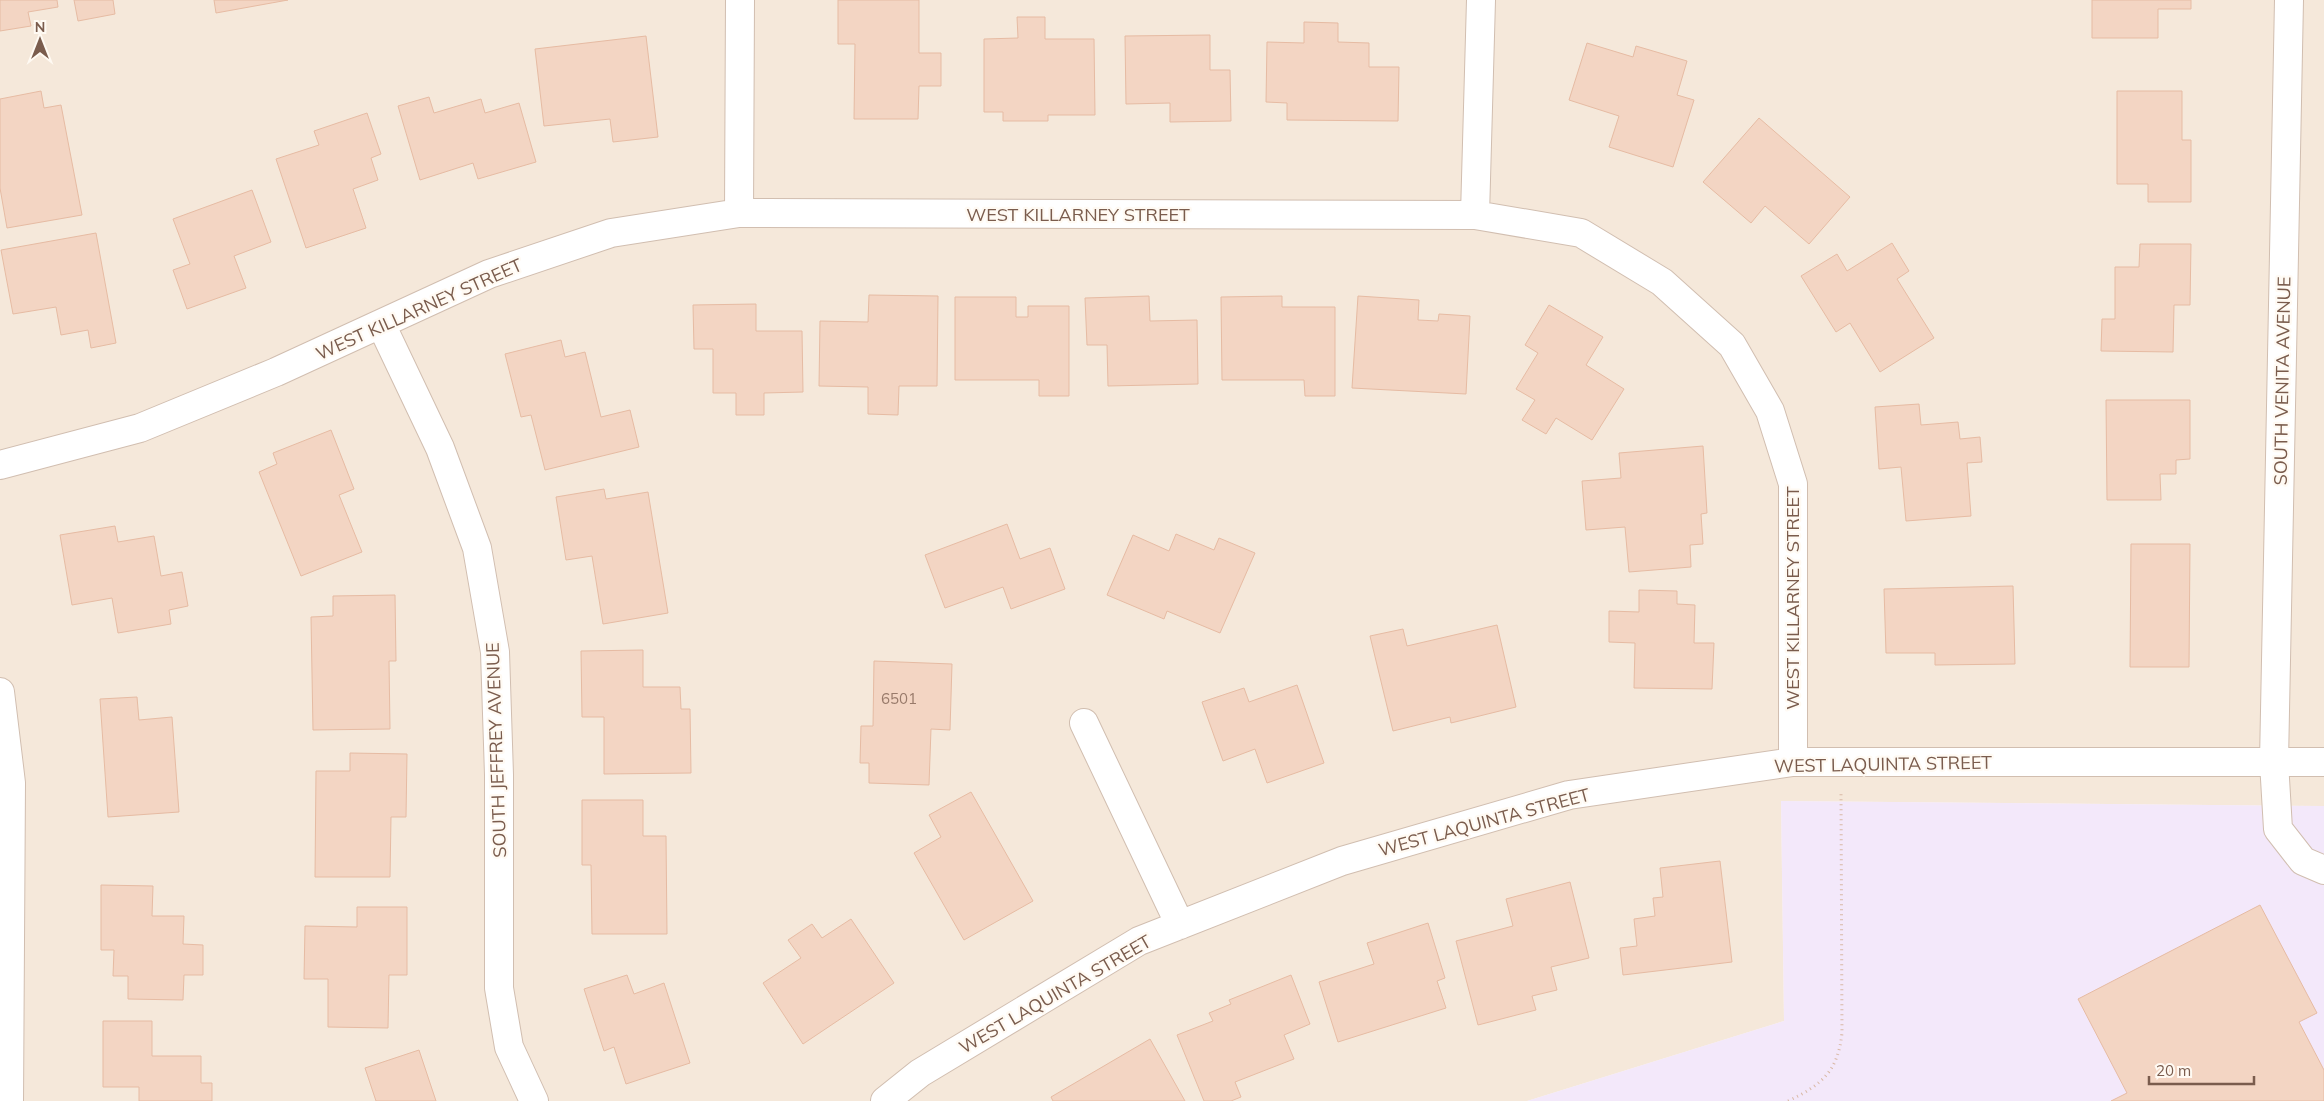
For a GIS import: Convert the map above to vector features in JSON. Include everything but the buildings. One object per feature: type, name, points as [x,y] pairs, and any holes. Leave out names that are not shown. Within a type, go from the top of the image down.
[{"type":"street","points":[[739,213],[740,0]]},
{"type":"street","points":[[1475,215],[1481,0]]},
{"type":"street","name":"SOUTH VENITA AVENUE","points":[[2289,0],[2274,762],[2278,829],[2303,861],[2324,870]]},
{"type":"street","name":"WEST KILLARNEY STREET","points":[[0,465],[140,428],[276,372],[489,274],[611,233],[739,213],[1475,215],[1581,233],[1662,282],[1732,345],[1770,411],[1793,484],[1793,762]]},
{"type":"street","name":"SOUTH JEFFREY AVENUE","points":[[381,324],[440,448],[477,548],[495,652],[500,774],[500,988],[509,1047],[534,1101]]},
{"type":"street","points":[[0,692],[11,783],[10,1101]]},
{"type":"street","points":[[1084,723],[1180,925]]},
{"type":"street","name":"WEST LAQUINTA STREET","points":[[885,1101],[920,1073],[1139,941],[1342,861],[1568,795],[1793,762],[2324,762]]},
{"type":"path","points":[[1788,1101],[1821,1082],[1840,1053],[1842,1033],[1841,762]]},
{"type":"shaded area","points":[[0,0],[2324,0],[2324,806],[1781,801],[1784,1021],[1527,1101],[0,1101]]},
{"type":"shaded area","points":[[1781,801],[2324,806],[2324,1101],[1527,1101],[1784,1021]]}]
